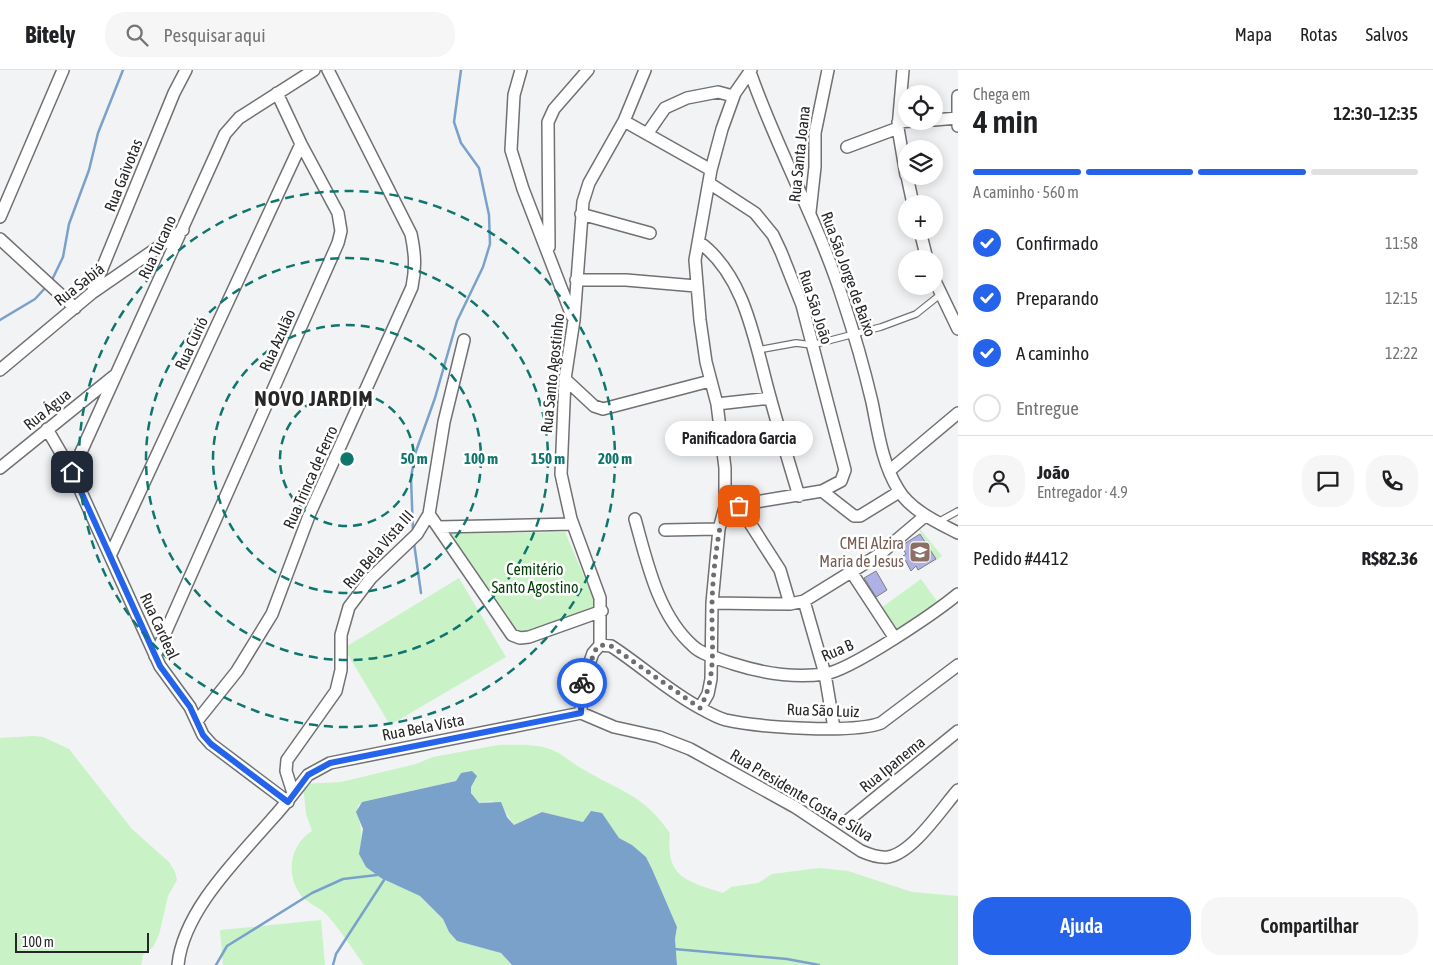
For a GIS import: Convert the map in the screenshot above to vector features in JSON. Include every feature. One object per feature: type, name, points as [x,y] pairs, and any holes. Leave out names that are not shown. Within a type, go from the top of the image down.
[{"type":"street","points":[[0,216],[63,70]]},
{"type":"street","name":"Rua Gaivotas","points":[[92,292],[174,93],[186,70]]},
{"type":"street","name":"Rua Tucano","points":[[72,472],[225,134],[238,118],[314,70]]},
{"type":"street","name":"Rua Trinca de Ferro","points":[[197,721],[237,672],[272,614],[310,513],[412,287],[416,271],[416,257],[411,234],[328,70]]},
{"type":"street","points":[[521,70],[514,95],[511,150],[523,189],[574,320]]},
{"type":"street","points":[[549,254],[548,122],[554,109],[588,70]]},
{"type":"street","name":"Rua Santo Agostinho","points":[[581,713],[582,684],[593,654],[600,645],[602,611],[600,598],[573,524],[561,474],[565,379],[574,320],[581,214],[589,183],[624,121],[645,70]]},
{"type":"street","name":"Rua Santa Joana","points":[[810,212],[815,166],[815,134],[828,70]]},
{"type":"street","points":[[902,85],[904,70]]},
{"type":"street","points":[[600,645],[611,646],[700,708],[708,694],[713,656],[712,603],[719,529],[724,508],[725,468],[717,404],[710,380],[696,286],[695,260],[711,170],[733,96],[750,71]]},
{"type":"street","name":"Rua São Jorge de Baixo","points":[[750,71],[765,117],[810,212],[843,298],[889,471],[899,492]]},
{"type":"street","points":[[647,134],[665,108],[687,98],[718,92],[733,96]]},
{"type":"street","name":"Rua Azulão","points":[[155,656],[338,243],[341,231],[338,213],[301,144],[277,93]]},
{"type":"street","points":[[958,96],[958,126]]},
{"type":"street","points":[[943,119],[958,118]]},
{"type":"street","points":[[624,121],[711,170]]},
{"type":"street","points":[[847,147],[898,125]]},
{"type":"street","name":"Rua Curió","points":[[110,556],[301,144]]},
{"type":"street","name":"Rua São João","points":[[709,183],[744,205],[773,235],[802,305],[844,470],[841,481],[822,491]]},
{"type":"street","points":[[581,214],[650,233]]},
{"type":"street","name":"Rua Sabiá","points":[[0,370],[92,292],[183,229]]},
{"type":"street","points":[[0,239],[75,308]]},
{"type":"street","points":[[699,242],[714,253],[737,291],[758,350],[799,496]]},
{"type":"street","points":[[576,280],[626,280],[696,286]]},
{"type":"street","points":[[941,295],[958,330]]},
{"type":"street","name":"Rua Bela Vista III","points":[[290,798],[286,771],[287,760],[336,691],[342,670],[341,635],[349,607],[371,578],[417,534],[429,514],[444,422],[464,340]]},
{"type":"street","name":"Rua Água","points":[[0,468],[116,375]]},
{"type":"street","points":[[565,379],[594,406],[603,409],[710,380]]},
{"type":"street","points":[[717,404],[770,398]]},
{"type":"street","points":[[889,471],[958,413]]},
{"type":"street","name":"Rua Cardeal","points":[[47,429],[72,472],[155,656],[165,675],[190,707],[203,735],[211,744],[290,798]]},
{"type":"street","points":[[724,508],[822,491],[854,516],[860,516],[899,492],[926,516],[958,533]]},
{"type":"street","points":[[739,506],[780,570],[790,604]]},
{"type":"street","points":[[429,514],[512,635],[520,638],[529,638],[602,611]]},
{"type":"street","points":[[712,603],[790,604],[804,601],[880,554],[926,516]]},
{"type":"street","name":"Rua B","points":[[635,520],[652,578],[664,605],[678,629],[694,648],[746,668],[772,674],[825,674],[864,656],[958,594]]},
{"type":"street","points":[[438,527],[573,524]]},
{"type":"street","points":[[665,530],[719,529]]},
{"type":"street","points":[[852,573],[894,637]]},
{"type":"street","points":[[804,601],[825,674],[834,728]]},
{"type":"street","name":"Rua São Luiz","points":[[700,708],[734,722],[834,728],[868,728],[881,723],[958,665]]},
{"type":"street","name":"Rua Bela Vista","points":[[178,965],[180,951],[204,900],[215,884],[308,775],[330,763],[581,713]]},
{"type":"street","name":"Rua Presidente Costa e Silva","points":[[581,713],[614,727],[659,737],[690,749],[795,807],[861,851],[872,856],[887,857],[909,846],[958,790]]},
{"type":"street","name":"Rua Ipanema","points":[[846,822],[958,731]]},
{"type":"lane","points":[[758,350],[796,343],[812,345],[854,335],[916,314],[940,295]]},
{"type":"lane","points":[[938,522],[958,511]]},
{"type":"green space","points":[[920,529],[942,556],[921,572],[936,560]]},
{"type":"green space","name":"Cemitério Santo Agostino","points":[[565,532],[599,611],[525,640],[447,534]]},
{"type":"green space","points":[[459,578],[506,657],[390,725],[344,648]]},
{"type":"green space","points":[[921,579],[939,604],[900,633],[881,608]]},
{"type":"green space","points":[[43,737],[69,749],[132,829],[169,862],[175,872],[177,880],[168,896],[159,935],[153,947],[143,955],[141,965],[0,965],[0,738]]},
{"type":"green space","points":[[498,745],[532,745],[551,749],[629,794],[649,809],[670,833],[669,848],[675,869],[689,881],[710,889],[723,893],[731,887],[758,883],[772,874],[819,868],[848,871],[912,892],[958,896],[958,965],[677,965],[675,939],[677,927],[652,869],[646,857],[632,845],[619,838],[602,813],[587,817],[583,822],[542,812],[514,825],[502,807],[492,801],[479,803],[473,796],[461,773],[456,781],[362,802],[358,806],[361,836],[360,847],[393,882],[420,896],[443,919],[449,932],[457,941],[501,953],[512,965],[364,965],[327,915],[303,897],[295,886],[292,859],[299,843],[312,831],[306,814],[303,784],[341,782],[416,764],[433,757]]},
{"type":"green space","points":[[321,920],[325,965],[223,965],[220,930]]},
{"type":"water","points":[[472,771],[477,776],[471,787],[471,793],[479,803],[501,802],[507,817],[514,825],[542,812],[583,822],[591,811],[602,813],[619,838],[632,845],[646,857],[652,869],[677,927],[675,939],[677,965],[512,965],[501,953],[457,941],[449,932],[443,919],[420,896],[381,878],[366,867],[359,854],[363,829],[356,812],[362,802],[456,781],[461,773]]},
{"type":"building","points":[[742,490],[743,496],[733,498],[732,491]]},
{"type":"building","name":"CMEI Alzira Maria de Jesus","points":[[920,534],[936,559],[918,570],[916,566],[911,571],[903,556],[906,554],[901,546]]},
{"type":"building","points":[[876,571],[887,590],[876,597],[864,578]]},
{"type":"waterway","points":[[51,282],[63,257],[69,224],[89,170],[98,133],[123,70]]},
{"type":"waterway","points":[[413,532],[411,478],[415,454],[435,398],[457,321],[483,267],[490,244],[489,215],[479,168],[461,143],[454,122],[461,70]]},
{"type":"waterway","points":[[0,320],[35,299],[47,286]]},
{"type":"waterway","points":[[414,543],[421,593]]},
{"type":"waterway","points":[[216,965],[227,946],[312,893],[343,879],[377,875]]},
{"type":"waterway","points":[[333,965],[336,954],[386,877]]},
{"type":"waterway","points":[[674,949],[787,959],[819,965]]},
{"type":"way so far","points":[[582,683],[596,649],[600,645],[611,646],[700,708],[708,694],[711,679],[713,656],[712,603],[719,529],[724,508],[739,506]]},
{"type":"place","name":"Panificadora Garcia","points":[[739,506]]},
{"type":"place","name":"CMEI Alzira Maria de Jesus","points":[[920,552]]},
{"type":"district","name":"NOVO JARDIM","points":[[314,398]]},
{"type":"route","points":[[72,472],[160,666],[190,707],[206,740],[288,802],[308,775],[330,763],[581,713],[580,697],[582,683]]}]
